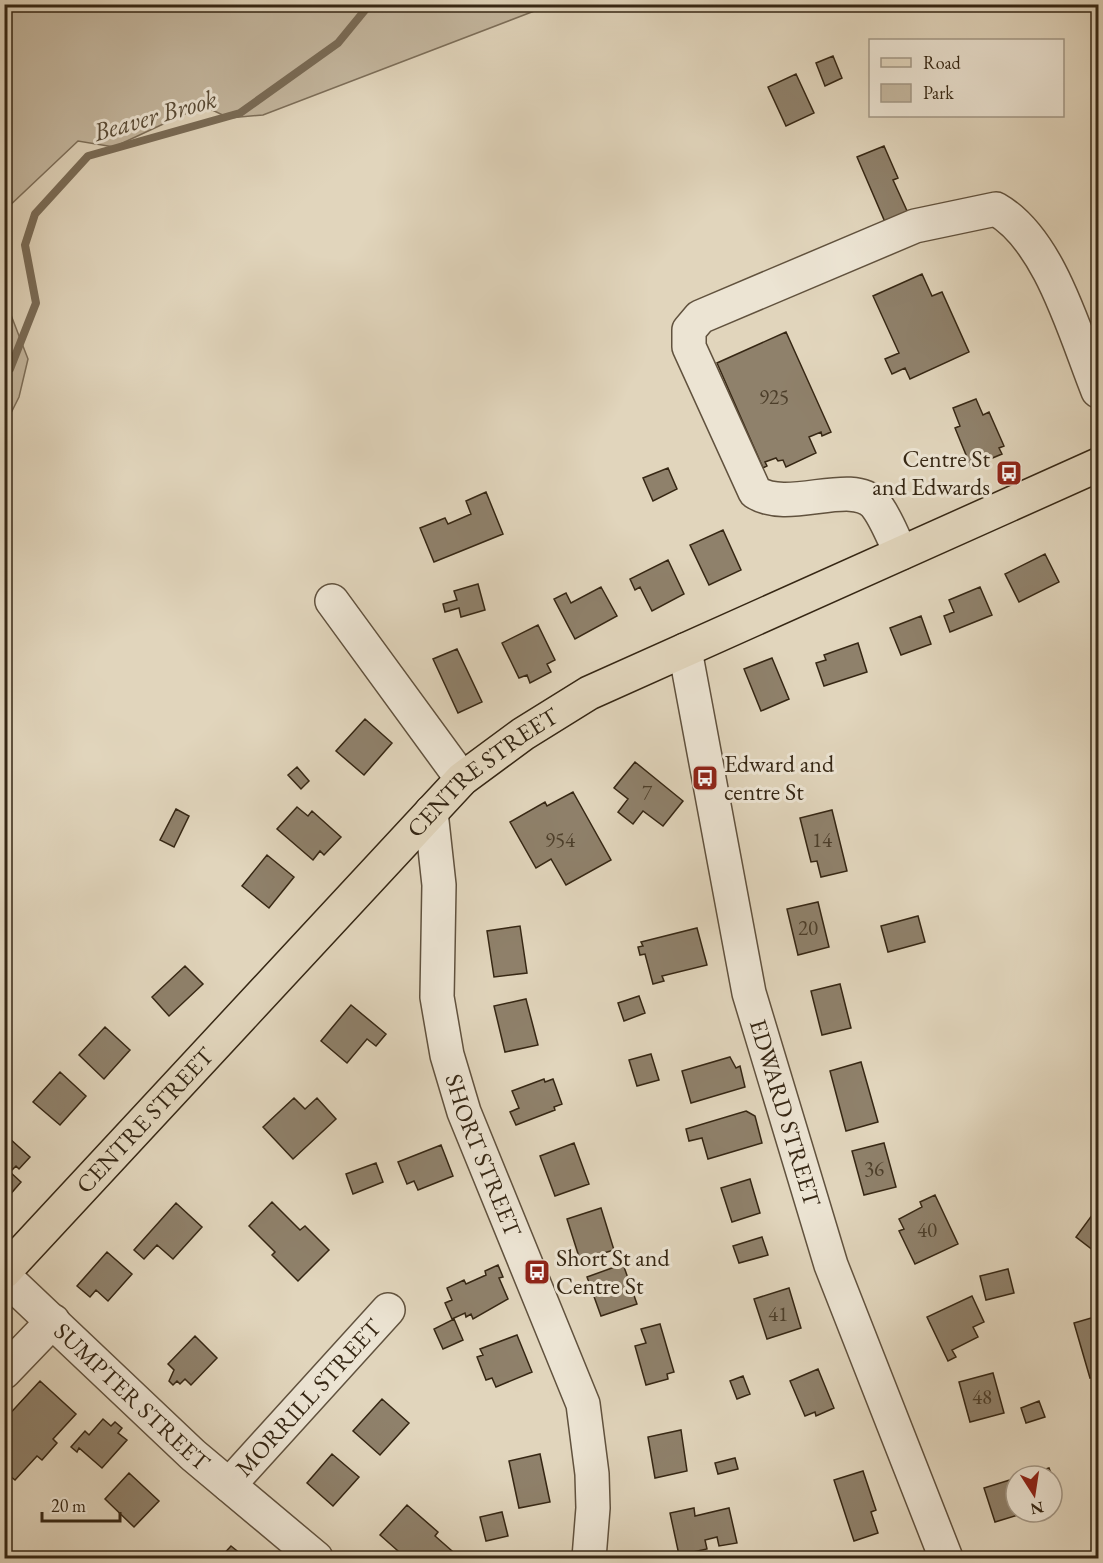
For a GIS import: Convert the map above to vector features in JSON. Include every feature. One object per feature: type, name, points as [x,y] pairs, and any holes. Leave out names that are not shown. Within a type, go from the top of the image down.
[{"type":"main road","name":"CENTRE STREET","points":[[4,1274],[462,779],[523,734],[589,693],[1098,465]]},
{"type":"street","points":[[901,553],[876,506],[869,499],[857,495],[786,501],[765,499],[754,492],[689,347],[689,330],[700,317],[915,226],[996,209],[1011,218],[1043,256],[1098,391]]},
{"type":"street","points":[[332,601],[462,779]]},
{"type":"street","name":"EDWARD STREET","points":[[685,650],[749,993],[831,1264],[946,1558]]},
{"type":"street","name":"SHORT STREET","points":[[431,812],[439,885],[437,997],[447,1055],[464,1112],[583,1404],[592,1474],[593,1508],[588,1558]]},
{"type":"street","name":"SUMPTER STREET","points":[[4,1274],[150,1416],[316,1558]]},
{"type":"street","name":"MORRILL STREET","points":[[228,1485],[388,1310]]},
{"type":"street","points":[[4,1372],[53,1321]]},
{"type":"green space","points":[[5,4],[550,5],[263,115],[229,118],[206,107],[189,112],[114,147],[78,141],[5,210]]},
{"type":"green space","points":[[4,297],[28,359],[19,397],[5,425]]},
{"type":"building","points":[[833,56],[842,78],[825,86],[816,63]]},
{"type":"building","points":[[796,74],[814,113],[786,126],[768,87]]},
{"type":"building","points":[[884,146],[898,178],[893,180],[908,213],[885,222],[857,157]]},
{"type":"building","points":[[922,274],[932,296],[942,292],[969,352],[910,379],[905,368],[892,374],[885,359],[899,353],[873,296]]},
{"type":"building","points":[[786,332],[831,432],[822,436],[821,432],[809,437],[816,453],[786,467],[783,460],[778,461],[776,458],[765,462],[767,466],[763,468],[717,363]]},
{"type":"building","points":[[976,399],[983,415],[989,412],[1004,446],[999,448],[1002,454],[971,467],[955,428],[960,426],[953,408]]},
{"type":"building","points":[[668,468],[677,489],[653,501],[643,478]]},
{"type":"building","points":[[486,492],[503,534],[434,562],[420,528],[445,518],[448,524],[471,514],[466,501]]},
{"type":"building","points":[[723,530],[741,570],[709,585],[690,545]]},
{"type":"building","points":[[1045,554],[1059,582],[1019,602],[1005,574]]},
{"type":"building","points":[[668,560],[684,594],[652,611],[640,587],[635,590],[630,579]]},
{"type":"building","points":[[478,584],[485,610],[461,617],[459,608],[445,612],[443,604],[457,600],[454,591]]},
{"type":"building","points":[[601,587],[617,616],[575,639],[554,599],[566,593],[571,603]]},
{"type":"building","points":[[980,587],[992,615],[950,632],[944,616],[954,612],[949,600]]},
{"type":"building","points":[[921,616],[931,644],[901,655],[890,628]]},
{"type":"building","points":[[538,625],[555,660],[547,664],[551,672],[530,683],[527,675],[519,678],[502,643]]},
{"type":"building","points":[[858,643],[867,672],[824,686],[816,663],[826,660],[824,655]]},
{"type":"building","points":[[457,649],[482,702],[458,713],[433,659]]},
{"type":"building","points":[[772,658],[789,699],[761,711],[744,669]]},
{"type":"building","points":[[365,719],[392,743],[364,775],[336,751]]},
{"type":"building","points":[[635,762],[683,801],[663,826],[643,811],[633,824],[618,812],[628,799],[614,788]]},
{"type":"building","points":[[297,767],[309,781],[301,789],[288,775]]},
{"type":"building","points":[[573,792],[611,860],[566,885],[551,859],[536,868],[510,822],[545,802],[547,806]]},
{"type":"building","points":[[297,807],[308,816],[312,811],[341,837],[324,855],[320,851],[313,860],[277,829]]},
{"type":"building","points":[[176,809],[189,816],[174,847],[160,840]]},
{"type":"building","points":[[832,810],[847,871],[821,877],[817,861],[811,862],[800,818]]},
{"type":"building","points":[[267,855],[294,877],[269,908],[242,886]]},
{"type":"building","points":[[818,902],[829,947],[798,955],[787,909]]},
{"type":"building","points":[[918,916],[925,942],[888,952],[881,926]]},
{"type":"building","points":[[520,926],[527,973],[494,977],[487,931]]},
{"type":"building","points":[[697,928],[707,965],[662,976],[664,981],[653,984],[645,954],[640,955],[638,947],[643,946],[641,942]]},
{"type":"building","points":[[185,966],[203,984],[169,1016],[152,997]]},
{"type":"building","points":[[840,984],[851,1028],[822,1035],[811,991]]},
{"type":"building","points":[[639,996],[645,1013],[624,1021],[618,1003]]},
{"type":"building","points":[[526,999],[538,1045],[505,1052],[494,1006]]},
{"type":"building","points":[[351,1005],[386,1034],[376,1046],[367,1039],[347,1063],[321,1041]]},
{"type":"building","points":[[105,1027],[130,1050],[104,1079],[79,1055]]},
{"type":"building","points":[[651,1054],[659,1080],[637,1086],[629,1060]]},
{"type":"building","points":[[730,1057],[736,1068],[740,1066],[745,1087],[691,1103],[682,1071]]},
{"type":"building","points":[[861,1062],[878,1122],[846,1131],[830,1071]]},
{"type":"building","points":[[60,1072],[86,1096],[60,1125],[33,1102]]},
{"type":"building","points":[[544,1079],[545,1082],[553,1079],[562,1104],[554,1107],[555,1110],[516,1125],[510,1112],[519,1108],[512,1091]]},
{"type":"building","points":[[294,1098],[305,1109],[317,1098],[336,1119],[293,1159],[263,1127]]},
{"type":"building","points":[[746,1111],[755,1116],[762,1143],[708,1159],[702,1138],[689,1141],[686,1129]]},
{"type":"building","points":[[9,1138],[30,1157],[19,1169],[16,1166],[10,1172],[21,1182],[8,1197],[4,1194],[4,1144]]},
{"type":"building","points":[[574,1143],[589,1184],[555,1196],[540,1156]]},
{"type":"building","points":[[884,1143],[896,1187],[864,1195],[852,1151]]},
{"type":"building","points":[[441,1145],[453,1176],[418,1190],[414,1181],[407,1184],[398,1162]]},
{"type":"building","points":[[376,1163],[383,1182],[353,1194],[346,1174]]},
{"type":"building","points":[[750,1179],[760,1213],[732,1222],[721,1188]]},
{"type":"building","points":[[935,1195],[958,1244],[915,1264],[899,1231],[904,1229],[899,1219],[922,1207],[920,1202]]},
{"type":"building","points":[[272,1202],[300,1230],[305,1226],[329,1250],[298,1281],[272,1255],[275,1252],[249,1226]]},
{"type":"building","points":[[176,1203],[202,1227],[173,1259],[157,1245],[144,1259],[134,1250]]},
{"type":"building","points":[[1098,1207],[1098,1254],[1076,1237]]},
{"type":"building","points":[[601,1208],[614,1250],[580,1260],[567,1219]]},
{"type":"building","points":[[762,1237],[768,1255],[739,1263],[733,1246]]},
{"type":"building","points":[[107,1252],[132,1274],[108,1301],[96,1290],[90,1297],[77,1286]]},
{"type":"building","points":[[623,1264],[637,1304],[601,1316],[587,1277]]},
{"type":"building","points":[[498,1265],[503,1277],[499,1278],[508,1299],[473,1319],[471,1314],[466,1317],[465,1313],[452,1319],[445,1303],[452,1300],[447,1288],[464,1280],[466,1284],[486,1275],[485,1271]]},
{"type":"building","points":[[1008,1269],[1014,1293],[986,1300],[980,1276]]},
{"type":"building","points":[[789,1288],[801,1328],[767,1339],[754,1299]]},
{"type":"building","points":[[972,1296],[984,1322],[973,1327],[978,1337],[952,1350],[956,1357],[948,1361],[927,1317]]},
{"type":"building","points":[[1098,1316],[1098,1376],[1090,1378],[1074,1323]]},
{"type":"building","points":[[454,1319],[463,1340],[443,1349],[434,1329]]},
{"type":"building","points":[[660,1324],[674,1372],[667,1374],[668,1379],[646,1385],[635,1346],[646,1343],[641,1329]]},
{"type":"building","points":[[517,1335],[532,1372],[496,1387],[492,1378],[486,1380],[477,1357],[483,1355],[480,1349]]},
{"type":"building","points":[[195,1336],[217,1358],[191,1385],[185,1379],[180,1384],[177,1381],[173,1385],[169,1381],[174,1370],[168,1364]]},
{"type":"building","points":[[818,1369],[834,1408],[816,1416],[815,1412],[805,1416],[790,1381]]},
{"type":"building","points":[[993,1373],[1004,1413],[970,1422],[959,1382]]},
{"type":"building","points":[[743,1376],[750,1394],[737,1399],[730,1381]]},
{"type":"building","points":[[40,1381],[76,1414],[53,1439],[57,1443],[42,1460],[37,1456],[15,1480],[4,1471],[4,1420]]},
{"type":"building","points":[[382,1399],[409,1423],[380,1455],[353,1431]]},
{"type":"building","points":[[1039,1401],[1045,1417],[1026,1423],[1021,1408]]},
{"type":"building","points":[[103,1419],[111,1426],[115,1422],[122,1428],[118,1433],[127,1440],[102,1468],[79,1448],[77,1452],[71,1447],[85,1431],[89,1435]]},
{"type":"building","points":[[681,1430],[687,1471],[655,1478],[648,1437]]},
{"type":"building","points":[[332,1454],[359,1477],[333,1506],[307,1483]]},
{"type":"building","points":[[540,1454],[550,1502],[519,1508],[509,1461]]},
{"type":"building","points":[[735,1458],[738,1469],[718,1474],[715,1463]]},
{"type":"building","points":[[863,1471],[876,1510],[871,1512],[878,1533],[854,1541],[834,1480]]},
{"type":"building","points":[[129,1473],[159,1501],[134,1527],[105,1499]]},
{"type":"building","points":[[1004,1482],[1004,1519],[995,1522],[984,1488]]},
{"type":"building","points":[[407,1505],[438,1532],[435,1536],[460,1558],[406,1558],[380,1535]]},
{"type":"building","points":[[694,1508],[695,1516],[729,1508],[737,1543],[719,1546],[717,1537],[705,1540],[707,1549],[679,1555],[670,1513]]},
{"type":"building","points":[[502,1512],[508,1536],[486,1541],[480,1517]]},
{"type":"building","points":[[231,1546],[246,1558],[220,1558]]},
{"type":"building","points":[[760,1553],[761,1558],[733,1558]]},
{"type":"waterway","name":"Beaver Brook","points":[[4,374],[10,369],[36,303],[25,245],[35,214],[88,156],[240,113],[338,43],[370,4]]},
{"type":"place","name":"Centre St and Edwards","points":[[1009,473]]},
{"type":"place","name":"Edward and centre St","points":[[705,778]]},
{"type":"place","name":"Short St and Centre St","points":[[537,1272]]}]
